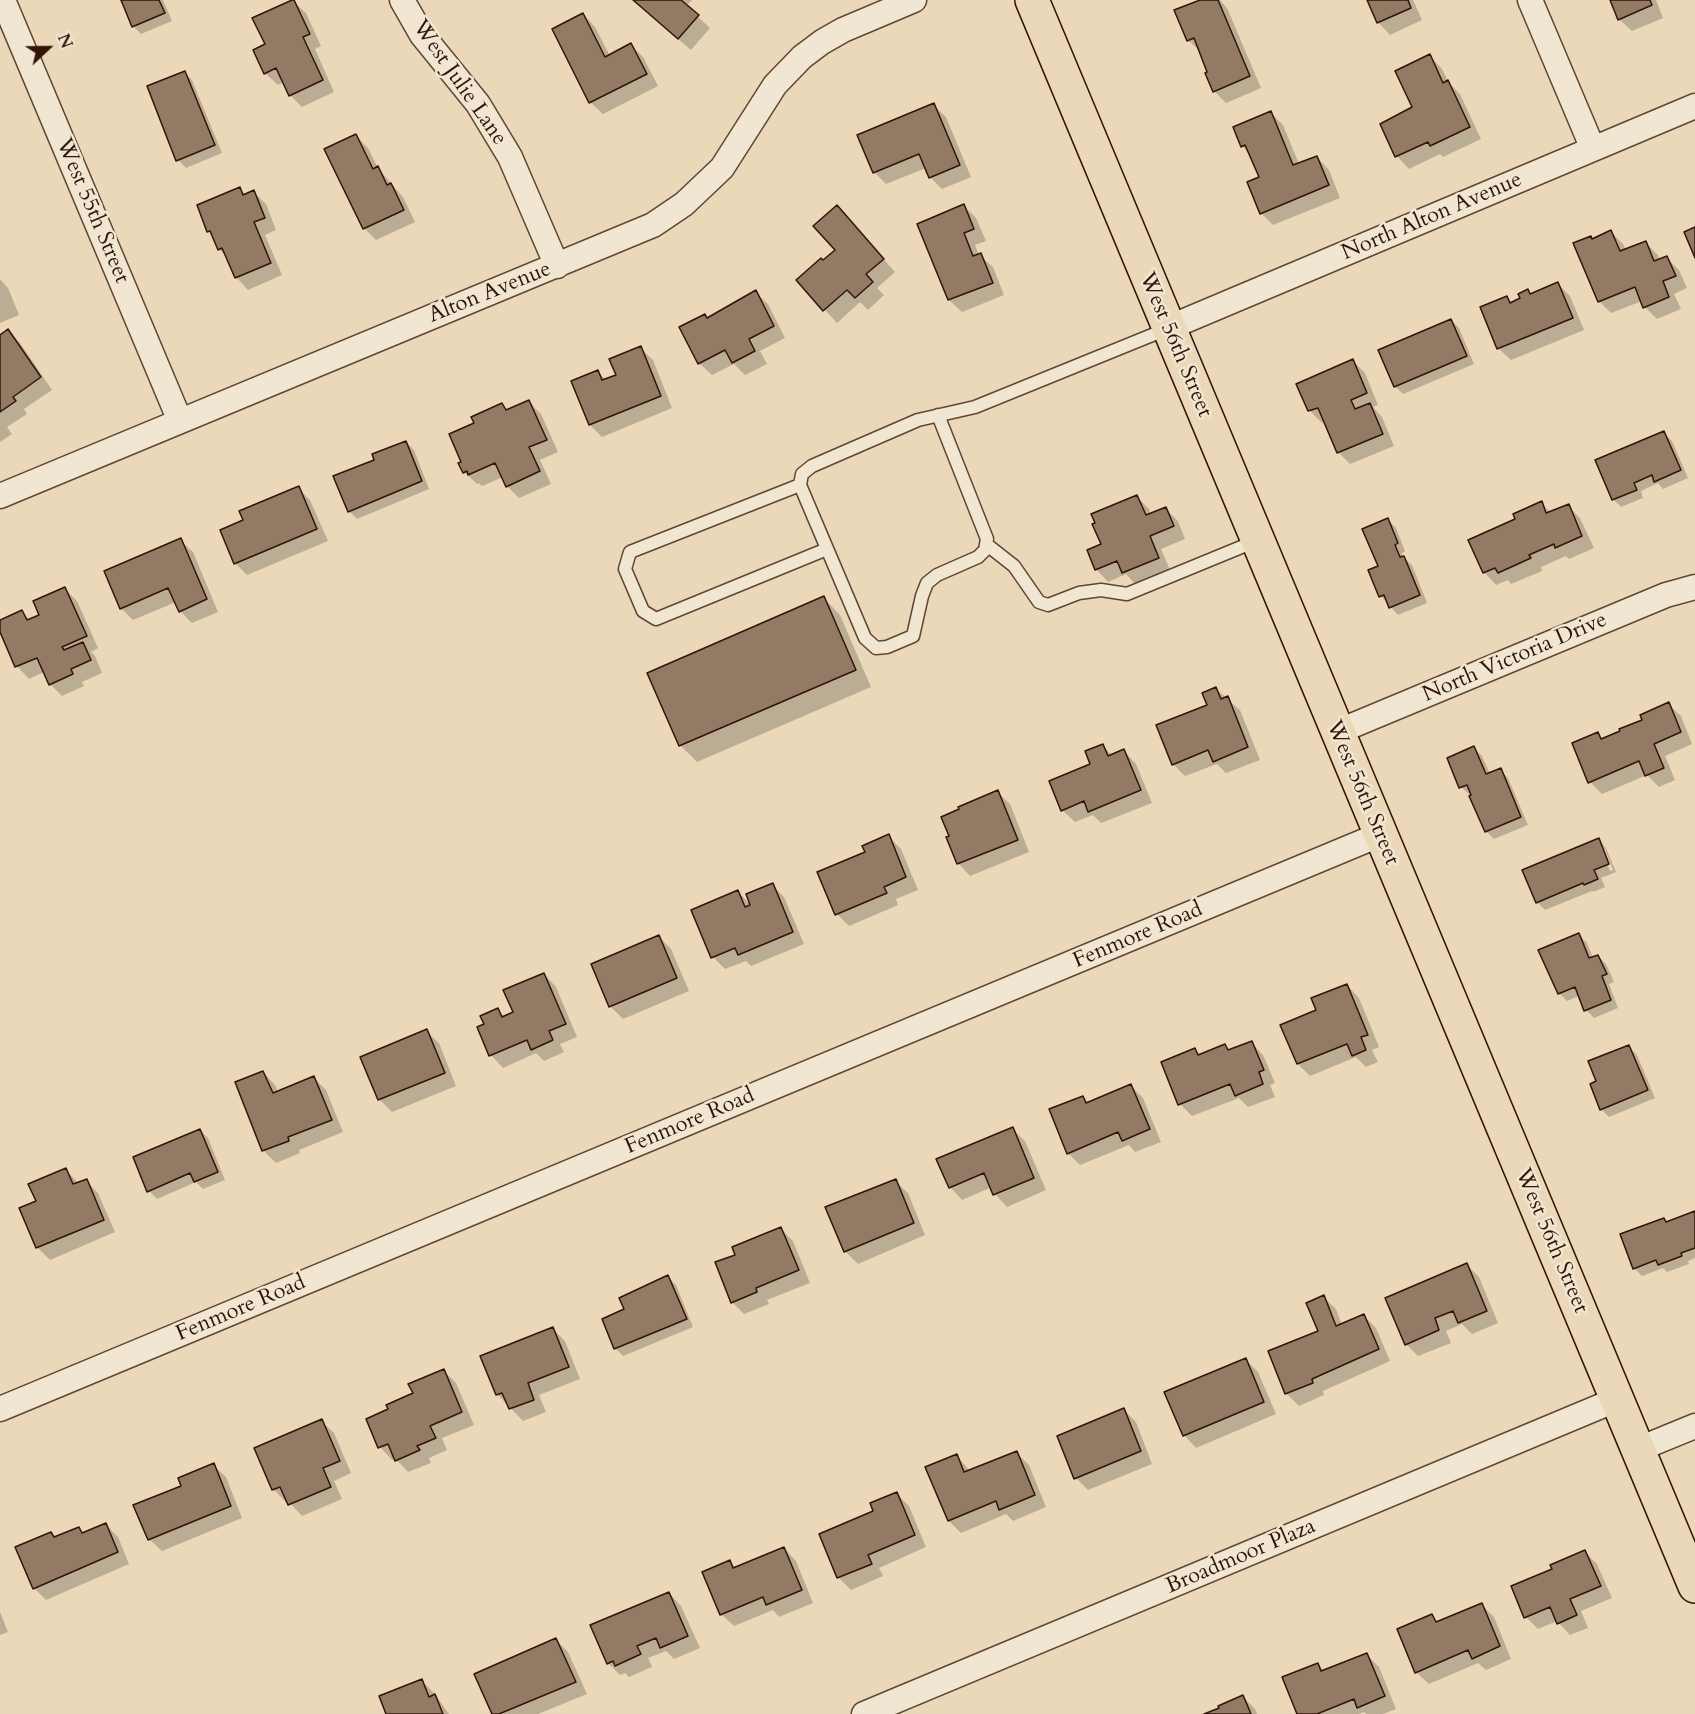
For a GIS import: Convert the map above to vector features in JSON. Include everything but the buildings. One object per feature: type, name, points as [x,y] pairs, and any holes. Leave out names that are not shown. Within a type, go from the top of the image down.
[{"type":"main road","name":"West 56th Street","points":[[1032,0],[1379,835],[1695,1586]]},
{"type":"street","name":"West 55th Street","points":[[3,0],[180,421]]},
{"type":"street","name":"West Julie Lane","points":[[402,0],[422,35],[478,104],[510,157],[557,266]]},
{"type":"street","name":"Alton Avenue","points":[[0,495],[640,231],[684,204],[722,168],[775,85],[802,57],[843,30],[914,0]]},
{"type":"street","points":[[1530,0],[1593,149]]},
{"type":"street","name":"North Alton Avenue","points":[[1168,328],[1695,106]]},
{"type":"street","name":"North Victoria Drive","points":[[1337,732],[1666,595],[1695,587]]},
{"type":"street","name":"Fenmore Road","points":[[0,1409],[1379,835]]},
{"type":"street","name":"Broadmoor Plaza","points":[[864,1714],[1618,1399]]},
{"type":"street","points":[[1639,1449],[1695,1426]]},
{"type":"lane","points":[[938,415],[987,539],[985,550],[978,557],[937,575],[927,583],[913,636],[887,647],[876,648],[865,638],[827,549],[800,485],[802,474],[812,466],[918,420],[938,415],[975,407],[1168,328]]},
{"type":"lane","points":[[800,485],[630,552],[625,569],[643,611],[656,619],[827,549]]},
{"type":"lane","points":[[986,544],[1014,566],[1039,602],[1048,605],[1079,593],[1101,590],[1127,594],[1257,540]]}]
